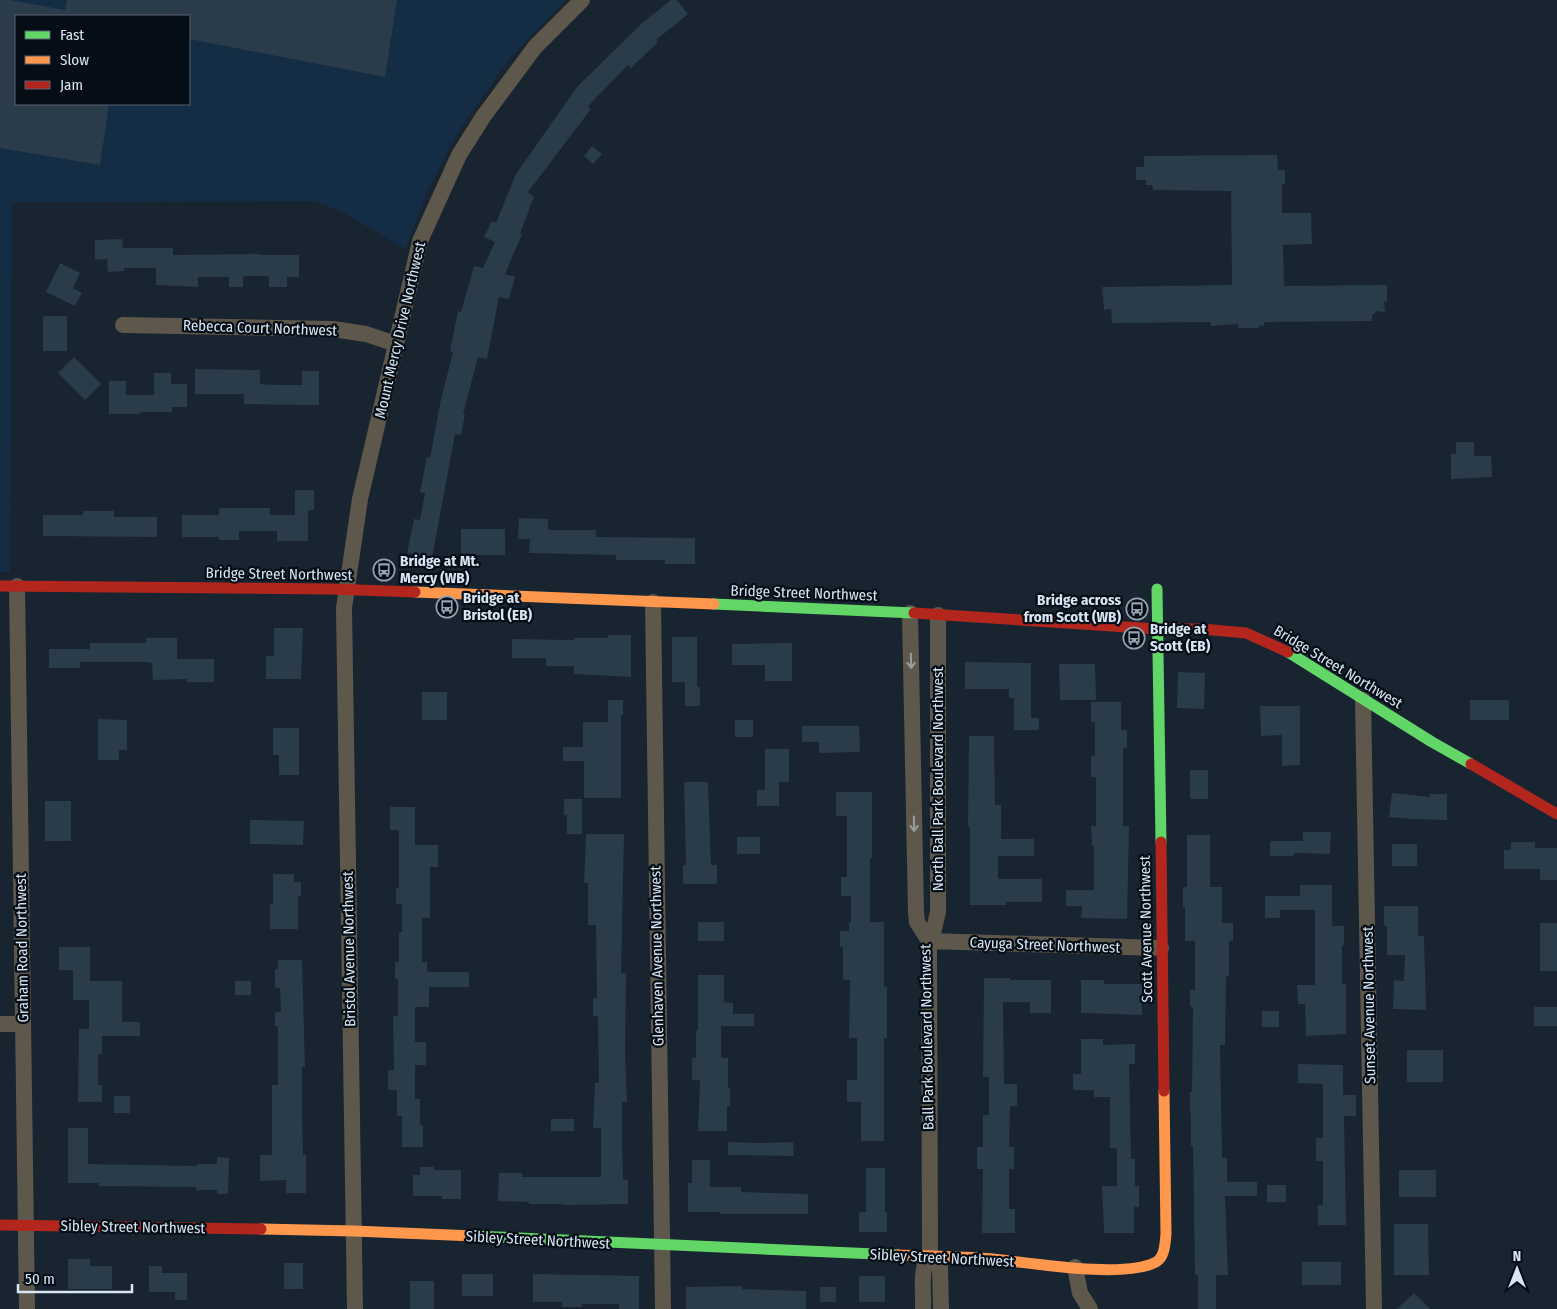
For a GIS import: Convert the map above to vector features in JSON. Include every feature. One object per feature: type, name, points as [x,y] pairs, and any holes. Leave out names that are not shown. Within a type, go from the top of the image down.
[{"type":"street","name":"Mount Mercy Drive Northwest","points":[[347,590],[360,499],[420,241],[459,155],[483,117],[529,55],[582,0]]},
{"type":"street","name":"Rebecca Court Northwest","points":[[123,324],[333,329],[366,334],[396,344]]},
{"type":"street","name":"Bridge Street Northwest","points":[[0,586],[454,593],[910,612],[1157,629],[1202,629],[1246,633],[1283,649],[1432,742],[1557,814]]},
{"type":"street","name":"Graham Road Northwest","points":[[17,586],[27,1309]]},
{"type":"street","name":"Scott Avenue Northwest","points":[[1152,1264],[1159,1260],[1164,1250],[1165,1236],[1157,589]]},
{"type":"street","name":"Bristol Avenue Northwest","points":[[347,590],[344,608],[355,1309]]},
{"type":"street","name":"Glenhaven Avenue Northwest","points":[[653,602],[663,1309]]},
{"type":"street","name":"Ball Park Boulevard Northwest","points":[[910,612],[916,913],[917,922],[929,941],[930,1256],[940,1266],[941,1309]]},
{"type":"street","name":"North Ball Park Boulevard Northwest","points":[[929,941],[934,933],[938,912],[938,615]]},
{"type":"street","name":"Sunset Avenue Northwest","points":[[1363,700],[1374,1309]]},
{"type":"street","name":"Cayuga Street Northwest","points":[[929,941],[1161,948]]},
{"type":"street","points":[[0,1024],[23,1024]]},
{"type":"street","name":"Sibley Street Northwest","points":[[0,1225],[354,1231],[663,1246],[930,1256],[1075,1267],[1132,1268],[1152,1264]]},
{"type":"street","points":[[923,1309],[924,1272],[926,1261],[930,1256]]},
{"type":"street","points":[[1075,1267],[1080,1293],[1090,1309]]},
{"type":"shaded area","points":[[0,0],[566,0],[510,58],[458,132],[426,194],[406,249],[342,212],[314,201],[12,202],[10,572],[0,572]]},
{"type":"building","points":[[0,0],[10,0],[65,10],[67,0],[397,0],[385,77],[190,39],[190,15],[15,15],[15,105],[109,105],[100,165],[0,148]]},
{"type":"building","points":[[671,0],[677,0],[688,14],[656,40],[658,42],[631,68],[628,65],[588,106],[591,109],[528,192],[534,197],[520,233],[522,234],[505,274],[515,277],[509,299],[499,297],[487,359],[478,357],[463,414],[465,414],[461,435],[455,434],[432,558],[407,553],[414,519],[420,520],[425,493],[420,492],[427,457],[430,458],[441,399],[453,352],[450,351],[458,311],[461,312],[474,266],[483,268],[495,242],[484,237],[492,221],[496,223],[516,174],[577,87],[641,24]]},
{"type":"building","points":[[592,146],[602,154],[593,164],[584,156]]},
{"type":"building","points":[[1277,155],[1278,170],[1285,170],[1285,184],[1282,184],[1282,213],[1311,213],[1312,244],[1283,245],[1284,286],[1387,285],[1387,301],[1384,302],[1385,312],[1375,311],[1375,314],[1372,314],[1372,321],[1264,322],[1264,325],[1259,326],[1259,328],[1238,328],[1238,324],[1211,326],[1211,322],[1112,323],[1111,309],[1104,310],[1102,287],[1232,285],[1231,191],[1153,190],[1152,185],[1146,185],[1146,180],[1136,180],[1136,167],[1144,167],[1144,156]]},
{"type":"building","points":[[122,239],[123,248],[173,248],[173,255],[299,255],[299,277],[287,277],[287,287],[269,287],[269,276],[243,276],[243,287],[229,287],[229,277],[198,277],[198,287],[156,285],[156,268],[124,268],[124,271],[108,272],[107,259],[95,260],[95,240]]},
{"type":"building","points":[[60,263],[80,273],[73,288],[82,293],[75,306],[46,292]]},
{"type":"building","points":[[43,316],[67,316],[67,351],[43,351]]},
{"type":"building","points":[[74,357],[101,384],[85,400],[58,373]]},
{"type":"building","points":[[195,369],[260,370],[260,384],[275,385],[302,385],[302,371],[319,371],[319,405],[244,404],[244,394],[195,394]]},
{"type":"building","points":[[154,373],[171,373],[171,384],[187,384],[187,407],[172,407],[172,412],[109,414],[109,381],[126,381],[126,395],[154,395]]},
{"type":"building","points":[[1456,442],[1474,442],[1474,456],[1491,456],[1492,477],[1451,479],[1451,454],[1456,454]]},
{"type":"building","points":[[295,490],[314,490],[314,510],[308,510],[308,541],[277,541],[277,531],[239,531],[239,540],[219,540],[219,537],[182,537],[182,515],[219,515],[219,508],[270,508],[270,515],[295,515]]},
{"type":"building","points":[[83,511],[114,511],[114,517],[157,517],[157,537],[43,536],[43,515],[83,515]]},
{"type":"building","points":[[519,518],[548,519],[548,530],[596,530],[596,537],[695,538],[695,564],[665,564],[665,560],[616,560],[616,555],[529,553],[530,539],[518,539]]},
{"type":"building","points":[[461,529],[505,529],[505,555],[461,555]]},
{"type":"building","points":[[274,628],[303,628],[301,679],[266,679],[266,656],[274,656]]},
{"type":"building","points":[[608,635],[631,635],[631,677],[574,674],[574,666],[546,666],[546,658],[512,658],[512,639],[574,640],[574,638],[608,638]]},
{"type":"building","points":[[672,637],[697,637],[697,687],[700,687],[700,706],[685,706],[685,682],[672,682]]},
{"type":"building","points":[[146,638],[177,638],[177,659],[214,659],[214,682],[187,682],[187,679],[153,680],[152,663],[147,662],[80,662],[80,668],[49,668],[49,649],[90,649],[90,643],[146,643]]},
{"type":"building","points":[[792,643],[792,681],[765,681],[765,665],[732,665],[732,644]]},
{"type":"building","points":[[965,662],[1031,663],[1031,718],[1039,718],[1039,730],[1014,730],[1014,698],[1009,698],[1009,689],[965,689]]},
{"type":"building","points":[[1059,664],[1095,664],[1096,700],[1060,700]]},
{"type":"building","points":[[1178,672],[1205,673],[1204,709],[1177,708]]},
{"type":"building","points":[[422,692],[447,692],[447,720],[422,720]]},
{"type":"building","points":[[608,700],[623,700],[623,715],[621,715],[621,798],[584,798],[584,761],[563,761],[563,747],[583,747],[583,722],[608,722]]},
{"type":"building","points":[[1470,700],[1509,700],[1509,720],[1470,720]]},
{"type":"building","points":[[1091,702],[1121,702],[1121,730],[1127,730],[1127,748],[1123,748],[1123,826],[1129,826],[1127,919],[1081,918],[1082,906],[1066,906],[1066,890],[1094,890],[1094,846],[1092,846],[1091,826],[1096,826],[1096,777],[1091,777],[1091,756],[1095,756],[1095,722],[1091,722]]},
{"type":"building","points":[[1260,706],[1300,706],[1300,765],[1282,766],[1282,735],[1261,736]]},
{"type":"building","points":[[98,719],[127,720],[127,750],[119,750],[119,760],[98,760]]},
{"type":"building","points":[[735,720],[753,720],[753,737],[735,737]]},
{"type":"building","points":[[802,726],[859,726],[860,752],[819,753],[819,742],[802,742]]},
{"type":"building","points":[[273,728],[299,728],[299,775],[279,775],[279,755],[273,755]]},
{"type":"building","points":[[969,736],[994,736],[995,805],[1001,805],[1001,839],[1034,839],[1034,856],[998,856],[998,879],[1042,879],[1042,902],[970,905],[970,827],[968,827]]},
{"type":"building","points":[[765,749],[789,749],[789,782],[779,782],[779,806],[757,806],[757,790],[765,790]]},
{"type":"building","points":[[1190,770],[1208,770],[1208,799],[1190,799]]},
{"type":"building","points":[[684,782],[708,782],[711,865],[717,865],[717,884],[683,884],[683,865],[686,865]]},
{"type":"building","points":[[836,792],[872,792],[870,922],[884,922],[884,987],[887,987],[887,1038],[884,1038],[884,1141],[861,1141],[861,1102],[847,1102],[847,1080],[857,1080],[857,1038],[849,1038],[850,980],[843,980],[843,947],[840,947],[840,931],[849,931],[849,922],[851,922],[851,896],[841,896],[841,877],[847,877],[847,816],[836,816]]},
{"type":"building","points":[[1392,793],[1430,797],[1430,794],[1447,794],[1447,820],[1389,817]]},
{"type":"building","points":[[564,799],[582,799],[582,834],[567,834],[567,815],[564,815]]},
{"type":"building","points":[[45,801],[71,801],[71,841],[45,841]]},
{"type":"building","points":[[390,807],[415,807],[415,845],[438,845],[438,867],[430,867],[430,918],[422,918],[422,962],[427,962],[427,972],[469,972],[469,987],[429,987],[429,1007],[415,1007],[415,1042],[426,1042],[426,1065],[415,1065],[415,1099],[420,1099],[420,1125],[423,1125],[423,1147],[402,1147],[402,1116],[397,1116],[397,1090],[388,1090],[388,1070],[394,1070],[393,1016],[398,1016],[398,979],[395,979],[395,962],[399,962],[399,932],[402,932],[402,904],[396,904],[396,888],[399,888],[399,830],[390,830]]},
{"type":"building","points":[[250,820],[304,821],[303,845],[250,844]]},
{"type":"building","points":[[1303,832],[1331,832],[1330,854],[1294,853],[1294,856],[1270,856],[1270,841],[1303,841]]},
{"type":"building","points":[[586,834],[624,834],[621,973],[626,973],[625,1055],[627,1102],[622,1102],[622,1138],[623,1180],[628,1180],[628,1204],[562,1205],[498,1201],[499,1173],[522,1173],[522,1177],[601,1177],[601,1128],[593,1128],[595,1083],[599,1083],[598,1016],[593,1016],[593,998],[597,998],[596,925],[588,925],[588,883],[584,883]]},
{"type":"building","points":[[1187,835],[1210,835],[1210,887],[1222,887],[1222,923],[1233,923],[1233,941],[1229,941],[1229,976],[1226,976],[1225,1045],[1220,1045],[1222,1158],[1227,1158],[1227,1182],[1257,1182],[1257,1196],[1225,1196],[1228,1275],[1216,1275],[1216,1309],[1198,1309],[1198,1275],[1195,1275],[1193,1146],[1191,1146],[1190,1113],[1193,1007],[1190,1007],[1190,990],[1195,990],[1195,941],[1185,941],[1183,887],[1187,887]]},
{"type":"building","points":[[737,837],[760,837],[760,854],[737,854]]},
{"type":"building","points":[[1511,842],[1535,842],[1535,848],[1557,848],[1557,880],[1540,880],[1540,869],[1504,869],[1504,850],[1511,850]]},
{"type":"building","points":[[1392,844],[1417,844],[1417,866],[1392,866]]},
{"type":"building","points":[[273,874],[294,874],[294,882],[301,882],[301,896],[298,896],[298,929],[270,929],[270,904],[273,904]]},
{"type":"building","points":[[1300,885],[1332,885],[1332,926],[1344,926],[1342,984],[1346,984],[1346,1034],[1306,1036],[1305,1004],[1298,1004],[1297,985],[1315,985],[1315,910],[1280,910],[1280,918],[1265,918],[1265,896],[1300,896]]},
{"type":"building","points":[[1384,906],[1418,906],[1418,936],[1424,936],[1426,1010],[1393,1009],[1394,980],[1404,981],[1405,955],[1387,955],[1387,926],[1384,926]]},
{"type":"building","points":[[698,922],[724,922],[724,941],[698,941]]},
{"type":"building","points":[[1540,923],[1557,923],[1557,971],[1540,971]]},
{"type":"building","points":[[59,947],[90,947],[90,981],[122,981],[122,1022],[140,1022],[140,1036],[102,1036],[102,1054],[98,1054],[98,1085],[102,1085],[102,1102],[78,1102],[79,1029],[89,1029],[89,1000],[73,1000],[73,970],[59,970]]},
{"type":"building","points":[[278,960],[302,960],[305,1067],[302,1067],[302,1112],[303,1155],[306,1155],[306,1193],[286,1193],[286,1180],[260,1181],[260,1155],[272,1155],[272,1085],[278,1085],[278,1026],[275,1026],[275,1012],[281,1012],[280,988],[275,988],[275,969],[278,969]]},
{"type":"building","points":[[698,975],[724,975],[724,1002],[733,1003],[733,1014],[754,1014],[754,1026],[721,1026],[721,1058],[728,1058],[728,1088],[730,1088],[730,1106],[727,1106],[727,1131],[698,1131],[700,1080],[692,1080],[692,1058],[696,1058],[696,1031],[698,1031]]},
{"type":"building","points":[[984,978],[1051,980],[1051,1013],[1030,1013],[1030,1002],[1003,1002],[1004,1084],[1017,1084],[1017,1106],[1010,1106],[1009,1147],[1014,1147],[1014,1169],[1009,1169],[1009,1209],[1015,1209],[1015,1233],[982,1233],[983,1169],[977,1169],[977,1147],[983,1147],[983,1115],[989,1115],[989,1077],[983,1077]]},
{"type":"building","points":[[1081,980],[1104,980],[1104,984],[1142,984],[1142,1015],[1081,1013]]},
{"type":"building","points":[[235,981],[251,981],[251,995],[235,995]]},
{"type":"building","points":[[1534,1007],[1557,1007],[1557,1026],[1534,1026]]},
{"type":"building","points":[[1262,1011],[1279,1011],[1279,1027],[1262,1027]]},
{"type":"building","points":[[1081,1039],[1103,1039],[1103,1045],[1135,1044],[1135,1064],[1129,1064],[1131,1159],[1135,1159],[1135,1186],[1139,1186],[1139,1207],[1134,1207],[1134,1233],[1104,1233],[1102,1186],[1117,1186],[1117,1148],[1110,1148],[1110,1097],[1094,1097],[1094,1090],[1073,1090],[1073,1074],[1081,1074]]},
{"type":"building","points":[[1407,1050],[1443,1050],[1443,1082],[1407,1082]]},
{"type":"building","points":[[1298,1064],[1343,1065],[1343,1095],[1356,1095],[1356,1116],[1344,1116],[1346,1225],[1318,1225],[1318,1205],[1323,1205],[1323,1161],[1316,1161],[1316,1138],[1323,1138],[1323,1084],[1298,1083]]},
{"type":"building","points":[[114,1096],[130,1096],[130,1113],[114,1113]]},
{"type":"building","points":[[551,1119],[574,1119],[574,1131],[551,1131]]},
{"type":"building","points":[[68,1128],[88,1128],[88,1164],[197,1166],[197,1164],[217,1164],[217,1157],[229,1158],[228,1194],[217,1194],[217,1190],[196,1190],[196,1187],[99,1186],[99,1183],[68,1183]]},
{"type":"building","points":[[728,1142],[793,1142],[794,1156],[728,1155]]},
{"type":"building","points":[[692,1160],[710,1160],[710,1187],[741,1187],[741,1192],[808,1194],[808,1214],[688,1212],[688,1183],[692,1183]]},
{"type":"building","points":[[420,1167],[434,1167],[434,1170],[461,1170],[461,1199],[442,1199],[442,1196],[413,1196],[413,1175],[420,1175]]},
{"type":"building","points":[[866,1168],[885,1168],[887,1232],[859,1232],[859,1212],[866,1212]]},
{"type":"building","points":[[1399,1170],[1436,1170],[1436,1197],[1399,1197]]},
{"type":"building","points":[[1267,1185],[1286,1185],[1286,1202],[1267,1202]]},
{"type":"building","points":[[1394,1224],[1428,1224],[1429,1275],[1394,1275]]},
{"type":"building","points":[[68,1259],[90,1259],[90,1266],[112,1266],[112,1289],[68,1289]]},
{"type":"building","points":[[1302,1262],[1341,1262],[1341,1285],[1302,1285]]},
{"type":"building","points":[[284,1263],[303,1263],[303,1289],[284,1289]]},
{"type":"building","points":[[149,1266],[162,1266],[162,1273],[187,1273],[187,1300],[175,1300],[175,1292],[149,1292]]},
{"type":"building","points":[[462,1274],[493,1274],[493,1296],[462,1296]]},
{"type":"building","points":[[533,1274],[639,1276],[639,1309],[619,1309],[619,1304],[582,1304],[582,1307],[562,1307],[562,1302],[533,1302]]},
{"type":"building","points":[[859,1276],[885,1276],[885,1302],[859,1302]]},
{"type":"building","points":[[410,1281],[434,1281],[434,1309],[410,1309]]},
{"type":"building","points":[[742,1286],[742,1289],[806,1291],[806,1309],[686,1309],[686,1287]]},
{"type":"building","points":[[820,1287],[836,1287],[836,1302],[820,1302]]},
{"type":"building","points":[[1414,1293],[1430,1309],[1397,1309]]},
{"type":"traffic: fast","points":[[1157,589],[1161,842]]},
{"type":"traffic: fast","points":[[714,604],[914,613]]},
{"type":"traffic: fast","points":[[1288,652],[1432,742],[1471,764]]},
{"type":"traffic: fast","points":[[474,1236],[898,1255]]},
{"type":"traffic: slow","points":[[415,592],[714,604]]},
{"type":"traffic: slow","points":[[898,1255],[981,1258],[1101,1270],[1142,1267],[1156,1262],[1163,1253],[1166,1234],[1164,1091]]},
{"type":"traffic: slow","points":[[261,1229],[474,1236]]},
{"type":"traffic: jam","points":[[0,586],[330,589],[415,592]]},
{"type":"traffic: jam","points":[[914,613],[1246,633],[1288,652]]},
{"type":"traffic: jam","points":[[1471,764],[1557,814]]},
{"type":"traffic: jam","points":[[1161,842],[1164,1091]]},
{"type":"traffic: jam","points":[[0,1225],[261,1229]]},
{"type":"place","name":"Bridge at Mt. Mercy (WB)","points":[[384,570]]},
{"type":"place","name":"Bridge at Bristol (EB)","points":[[447,607]]},
{"type":"place","name":"Bridge across from Scott (WB)","points":[[1137,609]]},
{"type":"place","name":"Bridge at Scott (EB)","points":[[1134,638]]}]
